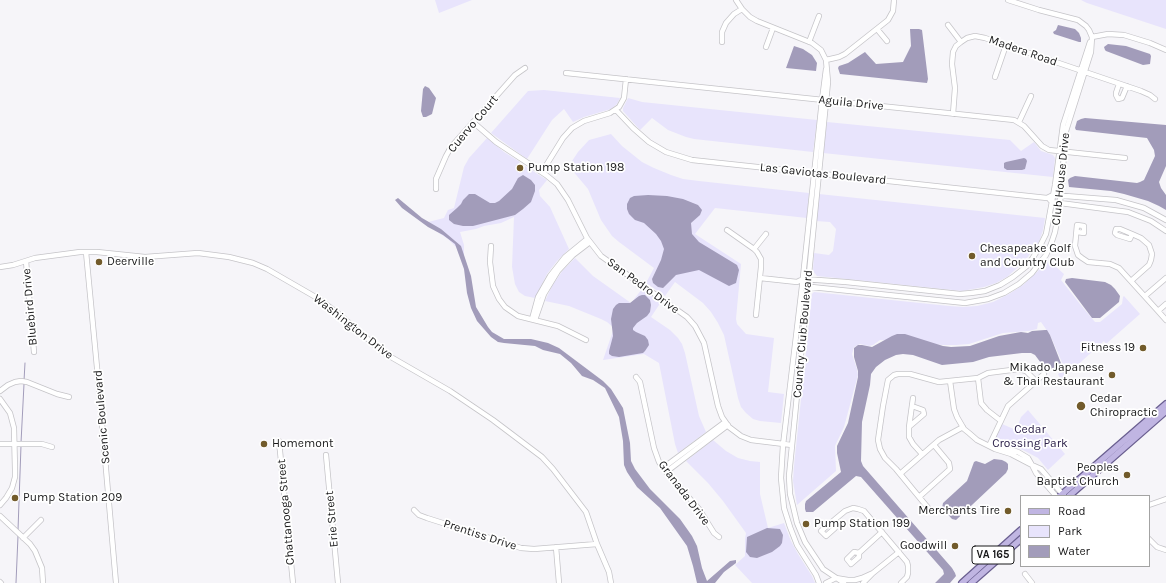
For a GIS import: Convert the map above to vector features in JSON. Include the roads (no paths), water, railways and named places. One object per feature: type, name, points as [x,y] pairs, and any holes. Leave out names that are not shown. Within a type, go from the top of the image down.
[{"type":"main road","points":[[1062,495],[1165,408]]},
{"type":"main road","points":[[1070,495],[1165,408]]},
{"type":"main road","name":"VA 165","points":[[962,583],[1020,531]]},
{"type":"main road","name":"VA 165","points":[[971,583],[1020,540]]},
{"type":"street","points":[[736,0],[742,9],[754,19],[809,42],[820,50],[826,60],[845,54],[888,20],[891,16],[894,0]]},
{"type":"street","points":[[1008,0],[1078,20],[1086,26],[1092,37],[1108,34],[1124,34],[1166,50]]},
{"type":"street","points":[[722,42],[722,32],[726,24],[734,14],[742,9]]},
{"type":"street","points":[[809,42],[819,16]]},
{"type":"street","points":[[948,25],[961,42],[954,50],[952,58],[955,88],[953,114]]},
{"type":"street","points":[[766,47],[773,28]]},
{"type":"street","points":[[877,29],[887,41]]},
{"type":"street","name":"Madera Road","points":[[961,42],[967,38],[978,37],[1006,45],[1127,86],[1149,94],[1155,99]]},
{"type":"street","name":"Club House Drive","points":[[806,279],[960,294],[991,289],[1006,282],[1027,266],[1043,240],[1049,220],[1061,152],[1082,71],[1091,52],[1092,37]]},
{"type":"street","points":[[995,77],[1006,45]]},
{"type":"street","name":"Country Club Boulevard","points":[[819,583],[816,575],[797,545],[790,527],[782,498],[781,478],[783,444],[806,279],[824,100],[828,79],[826,60]]},
{"type":"street","name":"Cuervo Court","points":[[436,189],[436,179],[448,152],[515,75],[525,68]]},
{"type":"street","name":"Aguila Drive","points":[[566,73],[1014,120],[1019,122]]},
{"type":"street","points":[[542,172],[563,138],[572,128],[584,121],[616,110],[624,98],[626,79]]},
{"type":"street","points":[[1120,84],[1116,93],[1118,99],[1122,98],[1127,86]]},
{"type":"street","points":[[1031,96],[1019,122],[1045,149],[1052,151],[1125,158]]},
{"type":"street","name":"Las Gaviotas Boulevard","points":[[616,110],[644,139],[666,152],[702,161],[1047,198]]},
{"type":"street","name":"San Pedro Drive","points":[[473,122],[508,150],[542,172],[554,182],[566,196],[588,241],[607,260],[676,309],[695,326],[704,343],[720,414],[727,424]]},
{"type":"street","name":"Club House Drive","points":[[805,287],[965,303],[980,301],[1004,293],[1019,284],[1032,273],[1046,255],[1051,244],[1055,232],[1060,203],[1061,152]]},
{"type":"street","points":[[1166,220],[1144,208],[1123,201],[1053,194],[1047,198],[1052,202],[1128,212],[1151,221],[1166,231]]},
{"type":"street","points":[[727,230],[758,252],[761,259],[756,315]]},
{"type":"street","points":[[1077,232],[1076,250],[1082,258],[1088,262],[1110,264],[1122,270],[1166,320]]},
{"type":"street","points":[[754,249],[766,234]]},
{"type":"street","points":[[1131,281],[1149,265],[1152,254],[1150,245],[1132,234]]},
{"type":"street","points":[[534,320],[544,294],[558,271],[588,241]]},
{"type":"street","points":[[491,246],[490,262],[493,286],[499,299],[506,307],[524,318],[558,326],[586,340]]},
{"type":"street","name":"Scenic Boulevard","points":[[86,252],[116,583]]},
{"type":"street","name":"Washington Drive","points":[[0,267],[13,265],[42,256],[97,252],[145,257],[189,253],[212,254],[253,263],[267,269],[331,307],[384,353],[438,383],[493,420],[542,457],[554,469],[586,512],[612,583]]},
{"type":"street","name":"Bluebird Drive","points":[[26,261],[34,352]]},
{"type":"street","points":[[1013,277],[1019,284]]},
{"type":"street","points":[[760,278],[797,282],[806,279]]},
{"type":"street","points":[[1145,296],[1166,278]]},
{"type":"street","points":[[797,282],[805,287]]},
{"type":"street","name":"Country Club Boulevard","points":[[805,287],[804,333],[790,465],[790,485],[793,506],[805,542],[823,569],[844,583]]},
{"type":"street","points":[[1158,311],[1166,304]]},
{"type":"street","points":[[929,509],[882,454],[879,445],[883,406],[888,380],[898,374],[915,375],[936,382],[950,381],[978,378],[988,373],[1019,370],[1026,371],[1036,381]]},
{"type":"street","points":[[989,446],[1008,406],[1044,374]]},
{"type":"street","name":"Granada Drive","points":[[636,377],[640,382],[656,453],[664,470],[692,500],[714,533],[719,537]]},
{"type":"street","points":[[978,378],[981,403],[986,410],[1001,421]]},
{"type":"street","points":[[950,381],[954,409],[957,417],[969,434],[989,446],[1018,452],[1028,458],[1032,465],[1041,469],[1060,495]]},
{"type":"street","points":[[0,391],[15,382],[27,382],[57,394],[69,397]]},
{"type":"street","points":[[913,398],[909,435],[910,440],[922,454]]},
{"type":"street","points":[[0,399],[6,406],[12,419],[15,444],[14,481],[9,493],[0,505]]},
{"type":"street","points":[[910,426],[924,414],[923,410],[912,406]]},
{"type":"street","points":[[664,470],[727,424],[737,434],[748,439],[792,445]]},
{"type":"street","points":[[900,474],[944,437],[963,427]]},
{"type":"street","name":"Chattanooga Street","points":[[279,441],[292,583]]},
{"type":"street","points":[[0,444],[42,444],[52,447]]},
{"type":"street","points":[[919,497],[950,469],[949,463],[934,445]]},
{"type":"street","name":"Erie Street","points":[[326,455],[338,583]]},
{"type":"street","points":[[1150,505],[1166,499]]},
{"type":"street","points":[[831,523],[844,511],[853,508],[866,513],[906,560],[908,566],[907,577],[901,583]]},
{"type":"street","name":"Prentiss Drive","points":[[414,510],[419,515],[427,518],[524,549],[597,544]]},
{"type":"street","points":[[0,516],[33,548],[38,556],[42,568],[43,583]]},
{"type":"street","points":[[23,538],[41,520]]},
{"type":"street","points":[[859,552],[882,532]]},
{"type":"street","points":[[1150,540],[1154,545],[1166,550]]},
{"type":"street","points":[[556,547],[559,583]]},
{"type":"street","points":[[863,583],[872,573],[899,552]]},
{"type":"street","points":[[826,583],[836,578],[855,580],[872,573]]},
{"type":"street","points":[[1025,574],[1032,583]]},
{"type":"water","points":[[1058,25],[1075,29],[1079,33],[1081,42],[1054,34],[1053,32],[1056,30]]},
{"type":"water","points":[[910,29],[922,30],[928,79],[927,83],[840,74],[838,68],[839,66],[848,63],[865,52],[876,64],[903,62],[911,46]]},
{"type":"water","points":[[1108,44],[1126,46],[1150,54],[1150,64],[1143,65],[1106,51],[1104,47]]},
{"type":"water","points":[[794,46],[803,49],[812,55],[817,63],[816,71],[786,68]]},
{"type":"water","points":[[425,86],[429,88],[436,98],[432,114],[423,117],[421,111],[423,89]]},
{"type":"water","points":[[1085,118],[1166,125],[1166,166],[1159,182],[1166,195],[1166,210],[1148,201],[1124,194],[1111,191],[1069,187],[1068,180],[1075,176],[1137,183],[1140,182],[1144,180],[1155,156],[1154,150],[1147,138],[1076,130],[1075,128],[1077,121]]},
{"type":"water","points":[[1024,158],[1027,161],[1025,169],[1007,170],[1004,168],[1004,163],[1006,162]]},
{"type":"water","points":[[523,175],[531,180],[535,185],[535,191],[531,202],[515,215],[473,226],[454,224],[449,220],[449,215],[469,194],[475,194],[490,203],[495,203],[512,189],[518,178]]},
{"type":"water","points":[[648,195],[683,199],[698,205],[702,210],[700,215],[691,223],[692,234],[699,242],[737,265],[739,270],[736,283],[729,286],[699,270],[676,275],[663,288],[658,287],[653,283],[652,279],[661,260],[664,249],[656,234],[644,223],[635,220],[629,214],[627,209],[627,204],[630,198],[634,196]]},
{"type":"water","points":[[398,198],[422,218],[441,229],[461,246],[471,276],[476,307],[492,332],[504,339],[531,339],[548,343],[559,348],[603,381],[611,389],[623,408],[630,443],[631,461],[635,469],[650,489],[680,519],[692,536],[697,546],[702,568],[707,581],[730,561],[736,560],[736,563],[724,572],[715,583],[697,583],[687,546],[660,508],[637,487],[627,472],[624,465],[623,441],[619,417],[605,388],[593,380],[582,376],[571,363],[560,354],[543,350],[535,346],[498,342],[491,337],[477,321],[471,308],[467,293],[464,269],[455,244],[402,208],[395,200]]},
{"type":"water","points":[[1072,278],[1105,282],[1111,285],[1120,296],[1119,302],[1100,318],[1092,318],[1065,282],[1066,279]]},
{"type":"water","points":[[642,295],[645,295],[650,300],[650,312],[637,323],[633,330],[645,336],[649,345],[643,353],[619,357],[612,356],[609,354],[609,351],[613,336],[611,319],[613,309],[619,303],[630,303]]},
{"type":"water","points":[[1047,330],[1064,373],[1044,367],[1035,355],[1031,353],[1022,353],[989,357],[973,362],[942,365],[913,355],[903,354],[896,355],[885,360],[876,367],[871,374],[862,422],[861,461],[863,466],[952,568],[956,576],[950,583],[935,583],[944,574],[943,570],[861,477],[856,476],[813,512],[806,512],[806,501],[841,472],[837,446],[848,423],[858,377],[854,357],[854,348],[858,345],[872,347],[897,334],[905,334],[943,346],[951,347],[970,346],[999,336],[1021,332],[1028,333],[1032,331]]},
{"type":"water","points":[[994,459],[1002,460],[1008,464],[1006,473],[956,520],[952,519],[942,508],[943,503],[967,481],[974,462],[976,461],[985,464]]},
{"type":"water","points":[[767,528],[780,529],[783,535],[782,543],[772,552],[757,558],[750,557],[746,552],[747,537]]},
{"type":"waterway","points":[[24,381],[25,363]]},
{"type":"waterway","points":[[21,443],[24,384]]},
{"type":"waterway","points":[[18,530],[21,446]]},
{"type":"waterway","points":[[16,583],[18,536]]},
{"type":"place","name":"Pump Station 198","points":[[520,168]]},
{"type":"place","name":"Chesapeake Golf and Country Club","points":[[972,256]]},
{"type":"place","name":"Deerville","points":[[99,262]]},
{"type":"place","name":"Fitness 19","points":[[1143,348]]},
{"type":"place","name":"Mikado Japanese & Thai Restaurant","points":[[1112,375]]},
{"type":"place","name":"Cedar Chiropractic","points":[[1081,406]]},
{"type":"place","name":"Homemont","points":[[264,444]]},
{"type":"place","name":"Peoples Baptist Church","points":[[1127,475]]},
{"type":"place","name":"Pump Station 209","points":[[15,498]]},
{"type":"place","name":"Merchants Tire","points":[[1008,511]]},
{"type":"place","name":"Pump Station 199","points":[[806,524]]},
{"type":"place","name":"Goodwill","points":[[955,546]]},
{"type":"park label","name":"Cedar Crossing Park","points":[[1030,437]]}]
